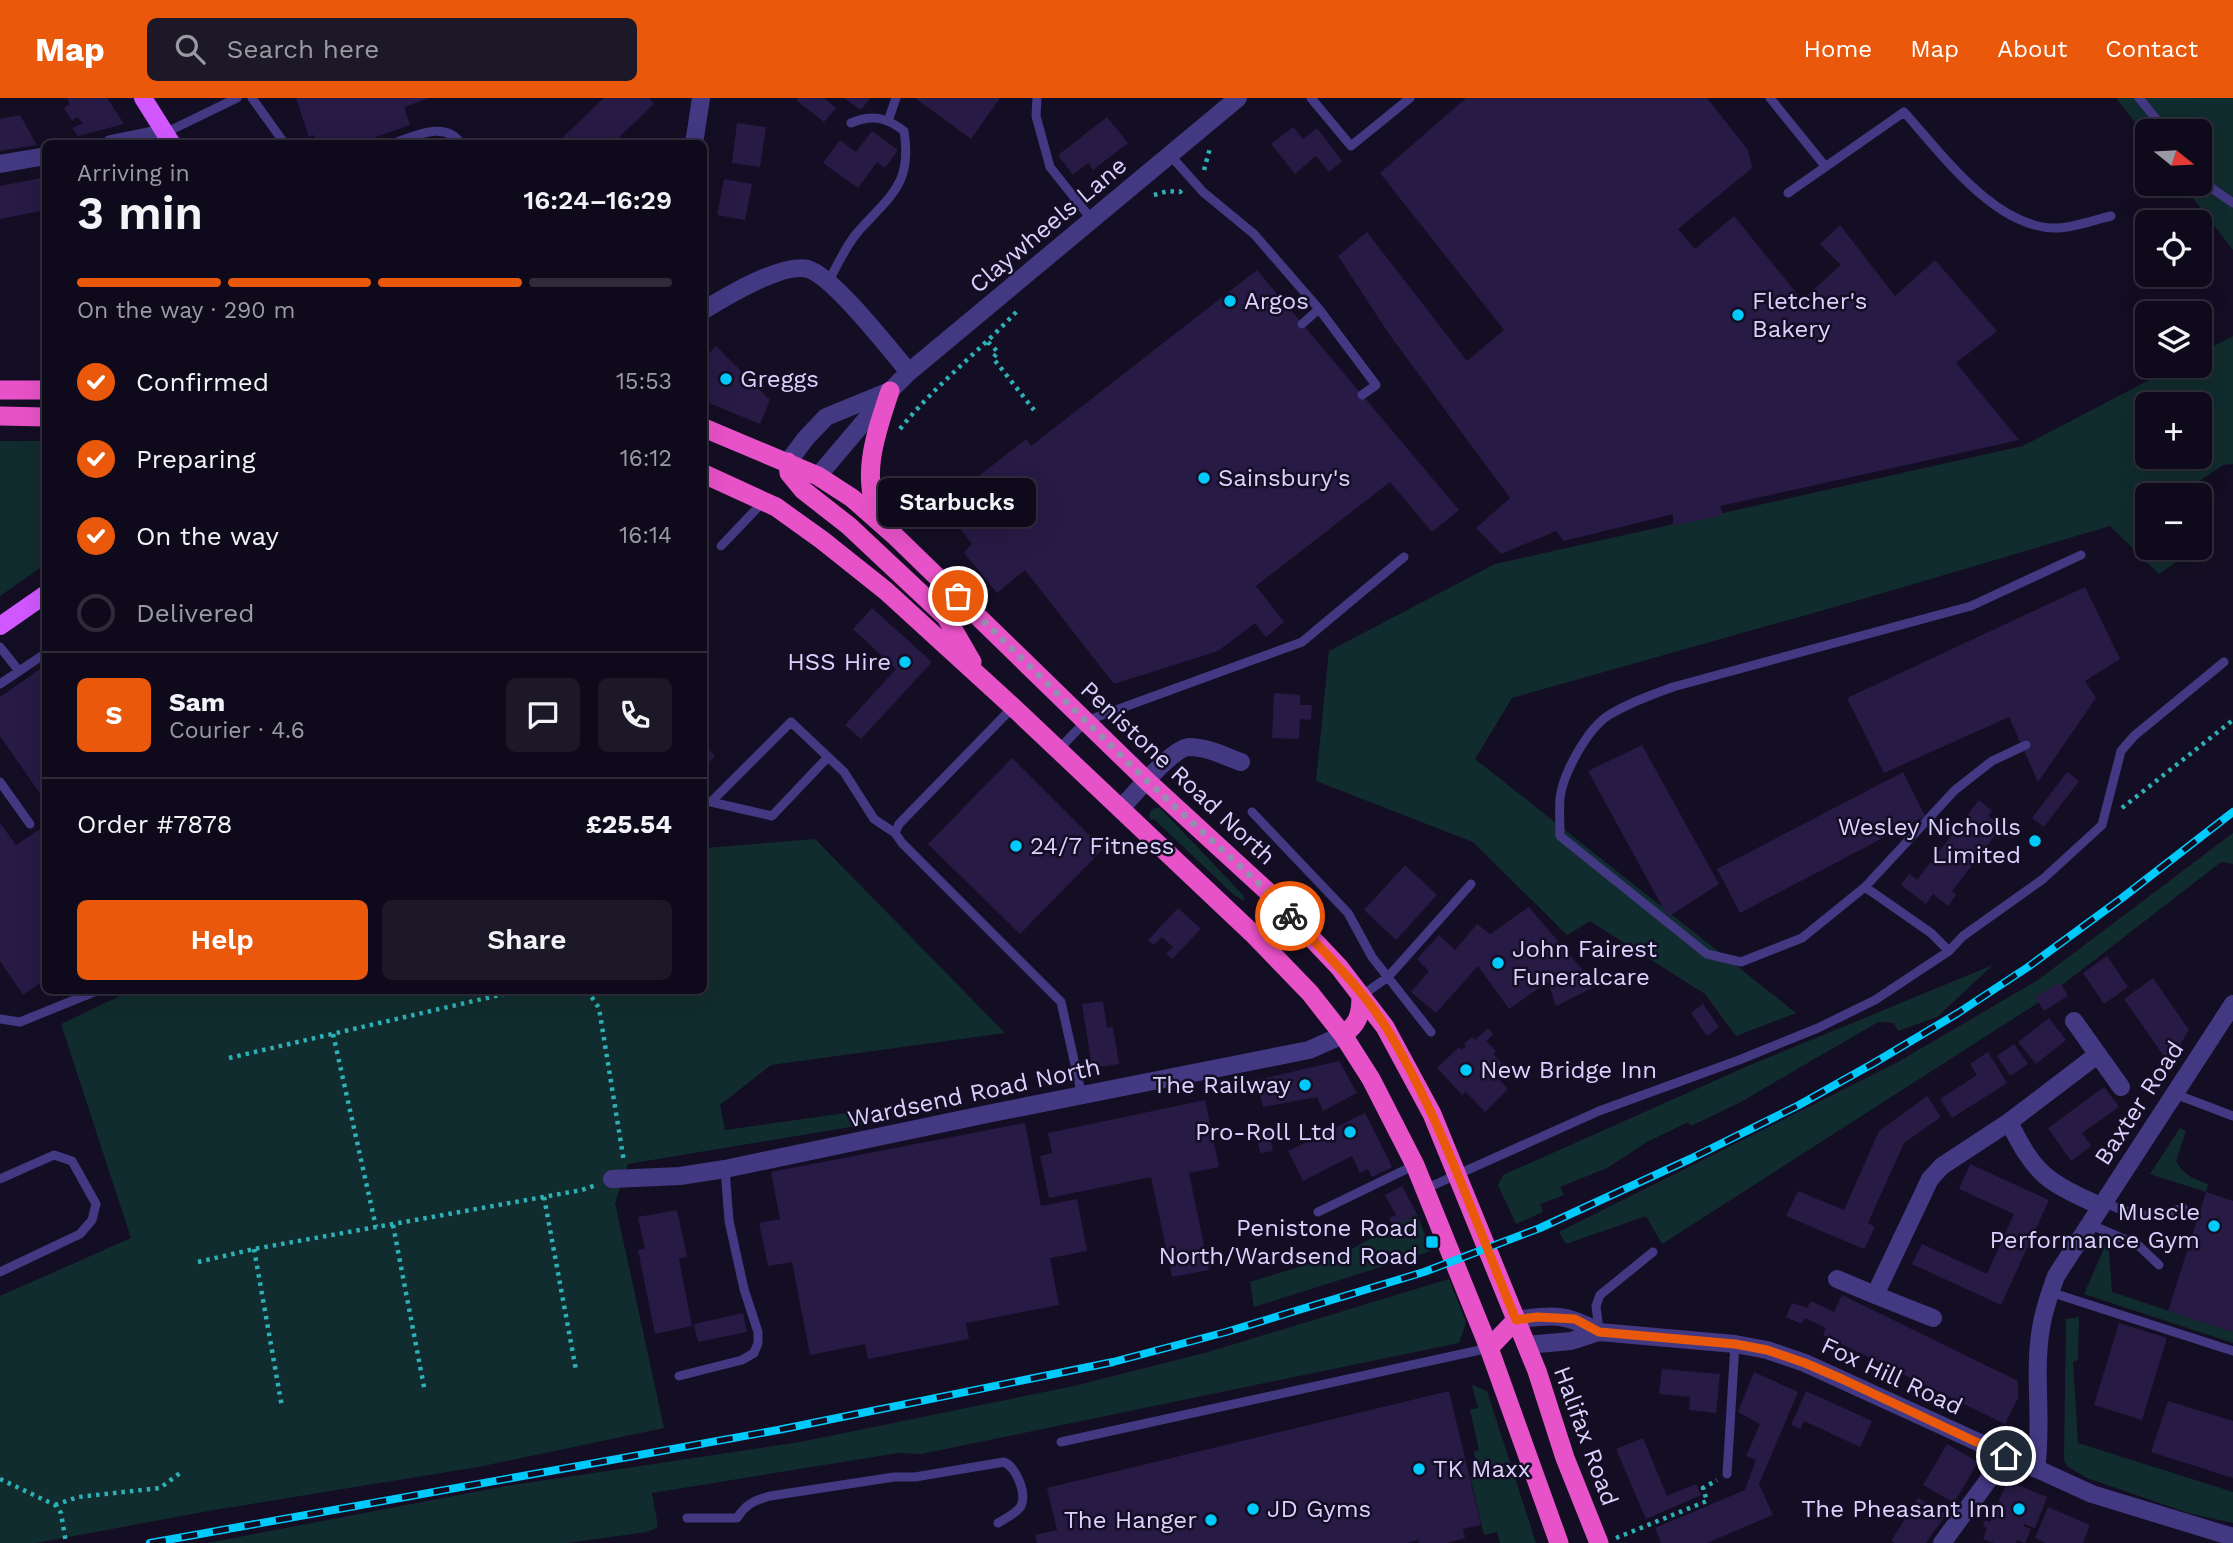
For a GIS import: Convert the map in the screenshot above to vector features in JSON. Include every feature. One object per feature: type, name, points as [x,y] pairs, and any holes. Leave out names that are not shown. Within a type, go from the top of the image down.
[{"type":"highway","points":[[0,390],[42,390]]},
{"type":"highway","points":[[881,524],[875,511],[869,483],[870,457],[890,391]]},
{"type":"highway","points":[[0,416],[42,417]]},
{"type":"highway","name":"Penistone Road North","points":[[707,429],[818,476],[852,498],[997,633],[1147,781],[1267,891],[1339,967],[1385,1027],[1432,1114],[1527,1345]]},
{"type":"highway","points":[[788,462],[789,473],[803,490],[849,526],[946,617],[981,678]]},
{"type":"highway","points":[[707,475],[770,504],[822,540],[876,583],[1252,933],[1310,993],[1343,1035],[1377,1090],[1415,1165],[1489,1348],[1559,1543]]},
{"type":"highway","points":[[770,504],[790,501],[818,476]]},
{"type":"highway","points":[[1343,1035],[1357,1024],[1362,1012],[1361,996]]},
{"type":"highway","points":[[1489,1348],[1516,1320]]},
{"type":"highway","points":[[1489,1348],[1527,1345]]},
{"type":"highway","name":"Halifax Road","points":[[1527,1345],[1565,1458],[1607,1541]]},
{"type":"main road","points":[[143,98],[169,138]]},
{"type":"main road","points":[[0,626],[42,597]]},
{"type":"street","points":[[695,140],[701,98]]},
{"type":"street","name":"Claywheels Lane","points":[[818,476],[909,372],[1238,98]]},
{"type":"street","points":[[150,140],[169,138]]},
{"type":"street","points":[[0,164],[42,157]]},
{"type":"street","points":[[707,308],[753,282],[781,272],[806,268],[829,280],[909,372]]},
{"type":"street","name":"Claywheels Lane","points":[[788,462],[806,438],[827,417],[890,391]]},
{"type":"street","points":[[1120,809],[1170,757],[1185,747],[1207,750],[1241,762]]},
{"type":"street","name":"Baxter Road","points":[[2036,1469],[2040,1440],[2040,1330],[2056,1276],[2233,1004]]},
{"type":"street","points":[[2074,1021],[2121,1087]]},
{"type":"street","name":"Wardsend Road North","points":[[619,1178],[680,1175],[725,1169],[1309,1050],[1343,1035]]},
{"type":"street","points":[[1875,1295],[1930,1179],[1942,1166],[2009,1122],[2097,1055]]},
{"type":"street","points":[[2009,1122],[2024,1153],[2043,1177],[2101,1203]]},
{"type":"street","points":[[1838,1279],[1933,1318]]},
{"type":"street","name":"Fox Hill Road","points":[[1516,1320],[1537,1317],[1575,1319],[1599,1332]]},
{"type":"street","name":"Fox Hill Road","points":[[1527,1345],[1571,1341],[1599,1332],[1735,1344],[1767,1350],[1805,1363],[2006,1456],[2105,1498],[2233,1536]]},
{"type":"street","points":[[1942,1543],[2006,1456]]},
{"type":"lane","points":[[169,138],[237,98]]},
{"type":"lane","points":[[252,98],[282,140]]},
{"type":"lane","points":[[888,121],[896,98]]},
{"type":"lane","points":[[1037,98],[1036,116],[1050,167],[1092,220]]},
{"type":"lane","points":[[1311,98],[1351,146],[1410,98]]},
{"type":"lane","points":[[1770,98],[1825,166]]},
{"type":"lane","points":[[2139,98],[2156,119]]},
{"type":"lane","points":[[1788,193],[1904,112],[1967,181],[2004,211],[2030,225],[2059,228],[2111,216]]},
{"type":"lane","points":[[829,280],[854,236],[898,188],[905,168],[907,149],[904,131],[879,117],[863,118],[851,123]]},
{"type":"lane","points":[[404,140],[436,130],[446,130],[455,134],[459,140]]},
{"type":"lane","points":[[1170,155],[1192,181],[1254,234],[1320,309],[1376,385],[1362,395]]},
{"type":"lane","points":[[2212,188],[2233,203]]},
{"type":"lane","points":[[1302,324],[1320,309]]},
{"type":"lane","points":[[721,546],[770,504]]},
{"type":"lane","points":[[2026,746],[1992,761],[1955,790],[1865,887],[1802,938],[1741,962],[1707,954],[1560,836],[1560,797],[1569,768],[1584,742],[1605,717],[1629,704],[1673,687],[1971,606],[2081,555]]},
{"type":"lane","points":[[1058,750],[1086,721],[1302,642],[1404,557]]},
{"type":"lane","points":[[0,647],[19,671]]},
{"type":"lane","points":[[0,684],[42,656]]},
{"type":"lane","points":[[1425,1189],[1599,1111],[1739,1060],[1818,1028],[1875,1000],[1949,951],[1963,936],[2043,878],[2102,825],[2113,773],[2121,751],[2134,736],[2224,662]]},
{"type":"lane","points":[[895,834],[899,824],[1013,708]]},
{"type":"lane","points":[[828,757],[772,816],[711,802],[791,722],[844,772],[874,819],[895,834],[1061,1002],[1082,1097]]},
{"type":"lane","points":[[0,782],[30,824]]},
{"type":"lane","points":[[1252,813],[1348,913],[1372,957],[1432,1032]]},
{"type":"lane","points":[[1361,996],[1388,977],[1471,884]]},
{"type":"lane","points":[[1865,887],[1931,933],[1949,951]]},
{"type":"lane","points":[[0,1019],[20,1022],[89,994]]},
{"type":"lane","points":[[2175,1094],[2233,1116]]},
{"type":"lane","points":[[0,1179],[54,1155],[72,1161],[96,1203],[92,1220],[80,1234],[0,1272]]},
{"type":"lane","points":[[1318,1212],[1415,1165]]},
{"type":"lane","points":[[679,1376],[742,1360],[754,1353],[758,1343],[758,1332],[744,1289],[729,1221],[725,1169]]},
{"type":"lane","points":[[2101,1203],[2124,1213],[2159,1216],[2183,1208]]},
{"type":"lane","points":[[2089,1224],[2138,1245],[2159,1265]]},
{"type":"lane","points":[[1599,1332],[1596,1306],[1600,1295],[1653,1252]]},
{"type":"lane","points":[[2050,1292],[2233,1351]]},
{"type":"lane","points":[[1727,1474],[1735,1344]]},
{"type":"lane","points":[[1061,1443],[1489,1348]]},
{"type":"lane","points":[[687,1518],[737,1518],[743,1508],[770,1496],[1004,1462],[1015,1470],[1022,1504],[1019,1510],[998,1523]]},
{"type":"path","points":[[1149,200],[1156,194],[1180,192],[1205,169],[1210,146]]},
{"type":"path","points":[[895,435],[916,409],[988,342],[1022,305]]},
{"type":"path","points":[[988,342],[998,352],[993,358],[1034,410]]},
{"type":"path","points":[[2107,810],[2123,808],[2233,720]]},
{"type":"path","points":[[229,1058],[504,994]]},
{"type":"path","points":[[198,1262],[254,1249],[582,1190],[619,1178],[598,1008],[589,994]]},
{"type":"path","points":[[332,1034],[376,1227]]},
{"type":"path","points":[[544,1196],[576,1370]]},
{"type":"path","points":[[393,1224],[425,1392]]},
{"type":"path","points":[[254,1249],[282,1407]]},
{"type":"path","points":[[55,1505],[78,1497],[160,1488],[180,1472]]},
{"type":"path","points":[[1607,1541],[1707,1501],[1703,1488],[1727,1474]]},
{"type":"path","points":[[0,1479],[55,1505],[61,1513],[66,1543]]},
{"type":"green space","points":[[2116,98],[2233,98],[2233,250],[2212,223],[2212,210],[2202,210],[2191,196],[2212,196],[2212,119],[2135,119],[2135,123]]},
{"type":"green space","points":[[2233,336],[2233,464],[2223,465],[2196,483],[2135,483],[2135,550],[2110,526],[1512,698],[1475,759],[1796,1013],[1736,1036],[1705,994],[1590,921],[1567,935],[1473,842],[1316,781],[1329,651],[1495,564],[2023,446],[2153,378],[2212,378],[2212,347]]},
{"type":"green space","points":[[0,441],[42,441],[42,567],[0,596]]},
{"type":"green space","points":[[2145,560],[2179,560],[2159,574]]},
{"type":"green space","points":[[1160,808],[1243,895],[1244,901],[1234,895],[1154,819],[1151,820],[1151,810]]},
{"type":"green space","points":[[2233,833],[2233,864],[2221,862],[2044,999],[1662,1244],[1646,1216],[1566,1244],[1559,1232],[1898,1062],[2038,980]]},
{"type":"green space","points":[[815,839],[1005,1033],[771,1065],[720,1105],[725,1130],[860,1111],[862,1125],[628,1164],[615,1203],[664,1428],[478,1467],[214,1510],[36,1543],[0,1543],[0,1296],[131,1238],[61,1024],[124,994],[707,994],[707,848]]},
{"type":"green space","points":[[1993,965],[1937,1017],[1898,1031],[1894,1023],[1878,1022],[1739,1103],[1691,1126],[1688,1122],[1647,1142],[1607,1168],[1560,1187],[1564,1195],[1540,1204],[1543,1212],[1516,1224],[1498,1185],[1503,1175],[1750,1065]]},
{"type":"green space","points":[[2180,1128],[2186,1131],[2176,1161],[2186,1173],[2208,1184],[2206,1192],[2150,1174]]},
{"type":"green space","points":[[1417,1214],[1431,1251],[1254,1307],[1250,1282],[1344,1253]]},
{"type":"green space","points":[[2108,1239],[2112,1292],[2233,1332],[2233,1343],[2084,1294]]},
{"type":"green space","points":[[1449,1279],[1466,1322],[1459,1343],[921,1454],[898,1453],[652,1493],[658,1527],[647,1532],[567,1543],[207,1543],[506,1486],[800,1442],[1074,1386],[1208,1352]]},
{"type":"green space","points":[[2079,1317],[2078,1360],[2073,1362],[2078,1443],[2233,1492],[2233,1523],[2188,1513],[2087,1478],[2068,1467],[2064,1460],[2066,1319]]},
{"type":"green space","points":[[1472,1385],[1487,1391],[1536,1543],[1500,1543],[1497,1532],[1484,1535],[1470,1476],[1478,1474],[1474,1452],[1479,1450],[1470,1410],[1478,1408]]},
{"type":"building","points":[[67,98],[107,98],[124,124],[78,136],[72,128],[83,123],[77,117],[72,121],[64,108],[70,104]]},
{"type":"building","points":[[296,98],[429,98],[404,107],[410,125],[367,140],[316,140],[314,135],[309,137]]},
{"type":"building","points":[[604,98],[649,98],[654,104],[616,140],[560,140]]},
{"type":"building","points":[[824,98],[836,108],[824,122],[796,100]]},
{"type":"building","points":[[844,98],[870,98],[861,110]]},
{"type":"building","points":[[915,98],[1000,98],[971,139]]},
{"type":"building","name":"Fletcher's Bakery","points":[[1466,98],[1707,98],[1748,150],[1752,168],[1678,229],[1695,249],[1734,216],[1802,300],[1841,265],[1820,244],[1840,225],[1895,296],[1935,260],[1997,331],[1956,363],[2019,440],[1720,506],[1723,515],[1673,526],[1673,514],[1564,541],[1556,531],[1501,554],[1476,528],[1510,498],[1389,334],[1338,256],[1367,232],[1467,361],[1504,330],[1380,173]]},
{"type":"building","points":[[20,115],[37,145],[0,151],[0,119]]},
{"type":"building","points":[[1107,117],[1128,143],[1093,170],[1088,163],[1073,175],[1058,155]]},
{"type":"building","points":[[737,123],[766,127],[760,167],[732,163]]},
{"type":"building","points":[[1293,127],[1303,139],[1317,128],[1342,161],[1329,172],[1316,156],[1295,174],[1271,144]]},
{"type":"building","points":[[872,131],[898,150],[885,168],[877,162],[858,188],[823,163],[840,140],[856,152]]},
{"type":"building","points":[[42,178],[42,211],[0,219],[0,186]]},
{"type":"building","points":[[724,179],[752,184],[745,220],[717,215]]},
{"type":"building","name":"Sainsbury's","points":[[1257,270],[1459,510],[1432,532],[1390,482],[1256,586],[1284,622],[1266,637],[1255,623],[1218,651],[1114,684],[1025,570],[997,593],[964,553],[972,544],[942,505],[1026,439],[1031,446]]},
{"type":"building","name":"Greggs","points":[[716,346],[770,400],[760,424],[707,402],[707,355]]},
{"type":"building","points":[[2085,587],[2120,659],[2085,681],[2096,698],[2038,782],[2009,717],[1884,773],[1847,698]]},
{"type":"building","points":[[872,608],[932,662],[861,739],[845,725],[896,669],[853,629]]},
{"type":"building","points":[[42,668],[42,796],[0,736],[0,697]]},
{"type":"building","points":[[1274,693],[1300,695],[1300,705],[1312,705],[1311,720],[1300,719],[1299,739],[1272,738]]},
{"type":"building","points":[[1642,745],[1719,884],[1668,917],[1588,771]]},
{"type":"building","points":[[707,747],[715,756],[707,765]]},
{"type":"building","name":"24/7 Fitness","points":[[1012,758],[1103,849],[1020,934],[928,844]]},
{"type":"building","points":[[1903,772],[1925,816],[1740,913],[1717,869]]},
{"type":"building","points":[[2067,772],[2079,781],[2044,827],[2032,818]]},
{"type":"building","points":[[1979,800],[1992,811],[1988,816],[2002,827],[1952,891],[1956,895],[1948,906],[1933,894],[1926,904],[1901,885],[1909,874],[1917,880]]},
{"type":"building","points":[[0,823],[16,845],[42,828],[42,982],[23,995],[0,961]]},
{"type":"building","points":[[1405,865],[1437,895],[1396,940],[1364,910]]},
{"type":"building","name":"John Fairest Funeralcare","points":[[1529,907],[1596,986],[1556,1006],[1548,982],[1509,1009],[1478,966],[1436,1013],[1411,992],[1429,971],[1417,959],[1439,935],[1455,950],[1477,924],[1490,934]]},
{"type":"building","points":[[1178,908],[1201,929],[1172,959],[1166,954],[1173,947],[1162,937],[1154,945],[1148,940]]},
{"type":"building","points":[[2107,956],[2128,987],[2104,1004],[2083,973]]},
{"type":"building","points":[[2153,978],[2189,1030],[2173,1056],[2163,1055],[2124,999]]},
{"type":"building","points":[[2060,982],[2068,996],[2044,1011],[2035,997]]},
{"type":"building","points":[[1103,1001],[1107,1028],[1113,1027],[1119,1064],[1092,1068],[1082,1004]]},
{"type":"building","points":[[1703,1004],[1719,1027],[1707,1036],[1691,1013]]},
{"type":"building","points":[[2049,1018],[2066,1040],[2036,1064],[2018,1042]]},
{"type":"building","name":"New Bridge Inn","points":[[1488,1028],[1493,1034],[1486,1041],[1496,1051],[1493,1054],[1502,1063],[1492,1072],[1508,1089],[1485,1112],[1466,1092],[1462,1095],[1437,1068],[1459,1047],[1462,1050],[1472,1037],[1475,1040]]},
{"type":"building","points":[[2014,1044],[2028,1064],[2010,1076],[1997,1056]]},
{"type":"building","points":[[1988,1052],[2007,1083],[1952,1118],[1940,1099],[1977,1075],[1970,1064]]},
{"type":"building","name":"The Railway","points":[[1339,1061],[1357,1093],[1323,1111],[1317,1097],[1263,1107],[1257,1080]]},
{"type":"building","points":[[2104,1087],[2119,1107],[2082,1133],[2091,1146],[2071,1161],[2048,1128]]},
{"type":"building","points":[[1927,1096],[1941,1117],[1904,1143],[1868,1223],[1875,1227],[1864,1249],[1786,1216],[1798,1191],[1844,1210],[1879,1131]]},
{"type":"building","points":[[1205,1100],[1219,1167],[1189,1173],[1209,1270],[1172,1277],[1151,1177],[1049,1198],[1040,1156],[1052,1153],[1048,1133]]},
{"type":"building","name":"Pro-Roll Ltd","points":[[1365,1113],[1392,1167],[1372,1177],[1368,1169],[1360,1173],[1352,1156],[1303,1181],[1288,1151]]},
{"type":"building","points":[[1025,1123],[1041,1206],[1077,1199],[1087,1251],[1050,1258],[1059,1305],[966,1323],[969,1339],[868,1359],[865,1344],[810,1355],[792,1262],[768,1266],[759,1223],[780,1219],[771,1172]]},
{"type":"building","points":[[1269,1130],[1273,1151],[1260,1153],[1256,1133]]},
{"type":"building","points":[[1970,1164],[2049,1200],[2001,1305],[1912,1264],[1922,1244],[1987,1274],[2014,1214],[1959,1189]]},
{"type":"building","points":[[1402,1186],[1417,1214],[1393,1227],[1389,1218],[1396,1215],[1385,1195]]},
{"type":"building","points":[[2206,1192],[2233,1201],[2233,1332],[2168,1311]]},
{"type":"building","points":[[677,1210],[687,1257],[679,1259],[692,1326],[655,1334],[638,1250],[645,1249],[638,1217]]},
{"type":"building","points":[[1842,1295],[2018,1381],[2018,1398],[2005,1424],[1823,1335],[1826,1328],[1805,1318],[1801,1324],[1786,1317],[1792,1303],[1807,1308],[1811,1301],[1834,1312]]},
{"type":"building","points":[[743,1313],[747,1332],[698,1342],[694,1324]]},
{"type":"building","points":[[2119,1323],[2167,1338],[2142,1420],[2094,1405]]},
{"type":"building","points":[[1662,1369],[1720,1374],[1716,1413],[1689,1410],[1690,1397],[1659,1394]]},
{"type":"building","points":[[1754,1372],[1798,1392],[1759,1484],[1773,1515],[1707,1543],[1661,1543],[1655,1528],[1745,1490],[1756,1460],[1746,1456],[1760,1424],[1738,1412]]},
{"type":"building","points":[[1449,1391],[1481,1525],[1463,1529],[1465,1538],[1447,1543],[1419,1543],[1418,1540],[1407,1543],[1037,1543],[1035,1535],[1057,1530],[1047,1488]]},
{"type":"building","points":[[1806,1391],[1872,1421],[1860,1447],[1804,1421],[1800,1429],[1791,1425]]},
{"type":"building","points":[[2168,1401],[2233,1421],[2233,1478],[2151,1452]]},
{"type":"building","points":[[1643,1438],[1667,1496],[1696,1484],[1701,1495],[1646,1519],[1616,1449]]},
{"type":"building","points":[[1947,1444],[1978,1462],[1954,1503],[1923,1485]]},
{"type":"building","name":"The Pheasant Inn","points":[[2007,1481],[2047,1497],[2035,1528],[2024,1524],[2023,1526],[2031,1529],[2025,1543],[2017,1540],[2016,1543],[1994,1543],[1983,1539],[1987,1528],[1983,1526],[1985,1520],[1990,1522]]},
{"type":"building","points":[[1918,1498],[1946,1514],[1926,1543],[1891,1541]]},
{"type":"building","points":[[2048,1507],[2090,1525],[2083,1543],[2046,1543],[2035,1538]]},
{"type":"railway","points":[[150,1543],[778,1430],[1113,1362],[1226,1332],[1424,1272],[1540,1228],[1690,1159],[1799,1105],[1874,1063],[2028,967],[2233,812]]},
{"type":"way so far","points":[[958,596],[1290,916]]},
{"type":"place","name":"Argos","points":[[1230,301]]},
{"type":"place","name":"Fletcher's Bakery","points":[[1738,315]]},
{"type":"place","name":"Greggs","points":[[726,379]]},
{"type":"place","name":"Sainsbury's","points":[[1204,478]]},
{"type":"place","name":"Starbucks","points":[[958,596]]},
{"type":"place","name":"HSS Hire","points":[[905,662]]},
{"type":"place","name":"Wesley Nicholls Limited","points":[[2035,841]]},
{"type":"place","name":"24/7 Fitness","points":[[1016,846]]},
{"type":"place","name":"John Fairest Funeralcare","points":[[1498,963]]},
{"type":"place","name":"New Bridge Inn","points":[[1466,1070]]},
{"type":"place","name":"The Railway","points":[[1305,1085]]},
{"type":"place","name":"Pro-Roll Ltd","points":[[1350,1132]]},
{"type":"place","name":"Muscle Performance Gym","points":[[2214,1226]]},
{"type":"place","name":"Penistone Road North/Wardsend Road","points":[[1432,1242]]},
{"type":"place","name":"TK Maxx","points":[[1419,1469]]},
{"type":"place","name":"JD Gyms","points":[[1253,1509]]},
{"type":"place","name":"The Pheasant Inn","points":[[2019,1509]]},
{"type":"place","name":"The Hanger","points":[[1211,1520]]},
{"type":"route","points":[[1290,916],[1339,967],[1385,1027],[1404,1060],[1432,1114],[1516,1320],[1537,1317],[1575,1319],[1599,1332],[1735,1344],[1767,1350],[1842,1379],[2006,1456]]}]
